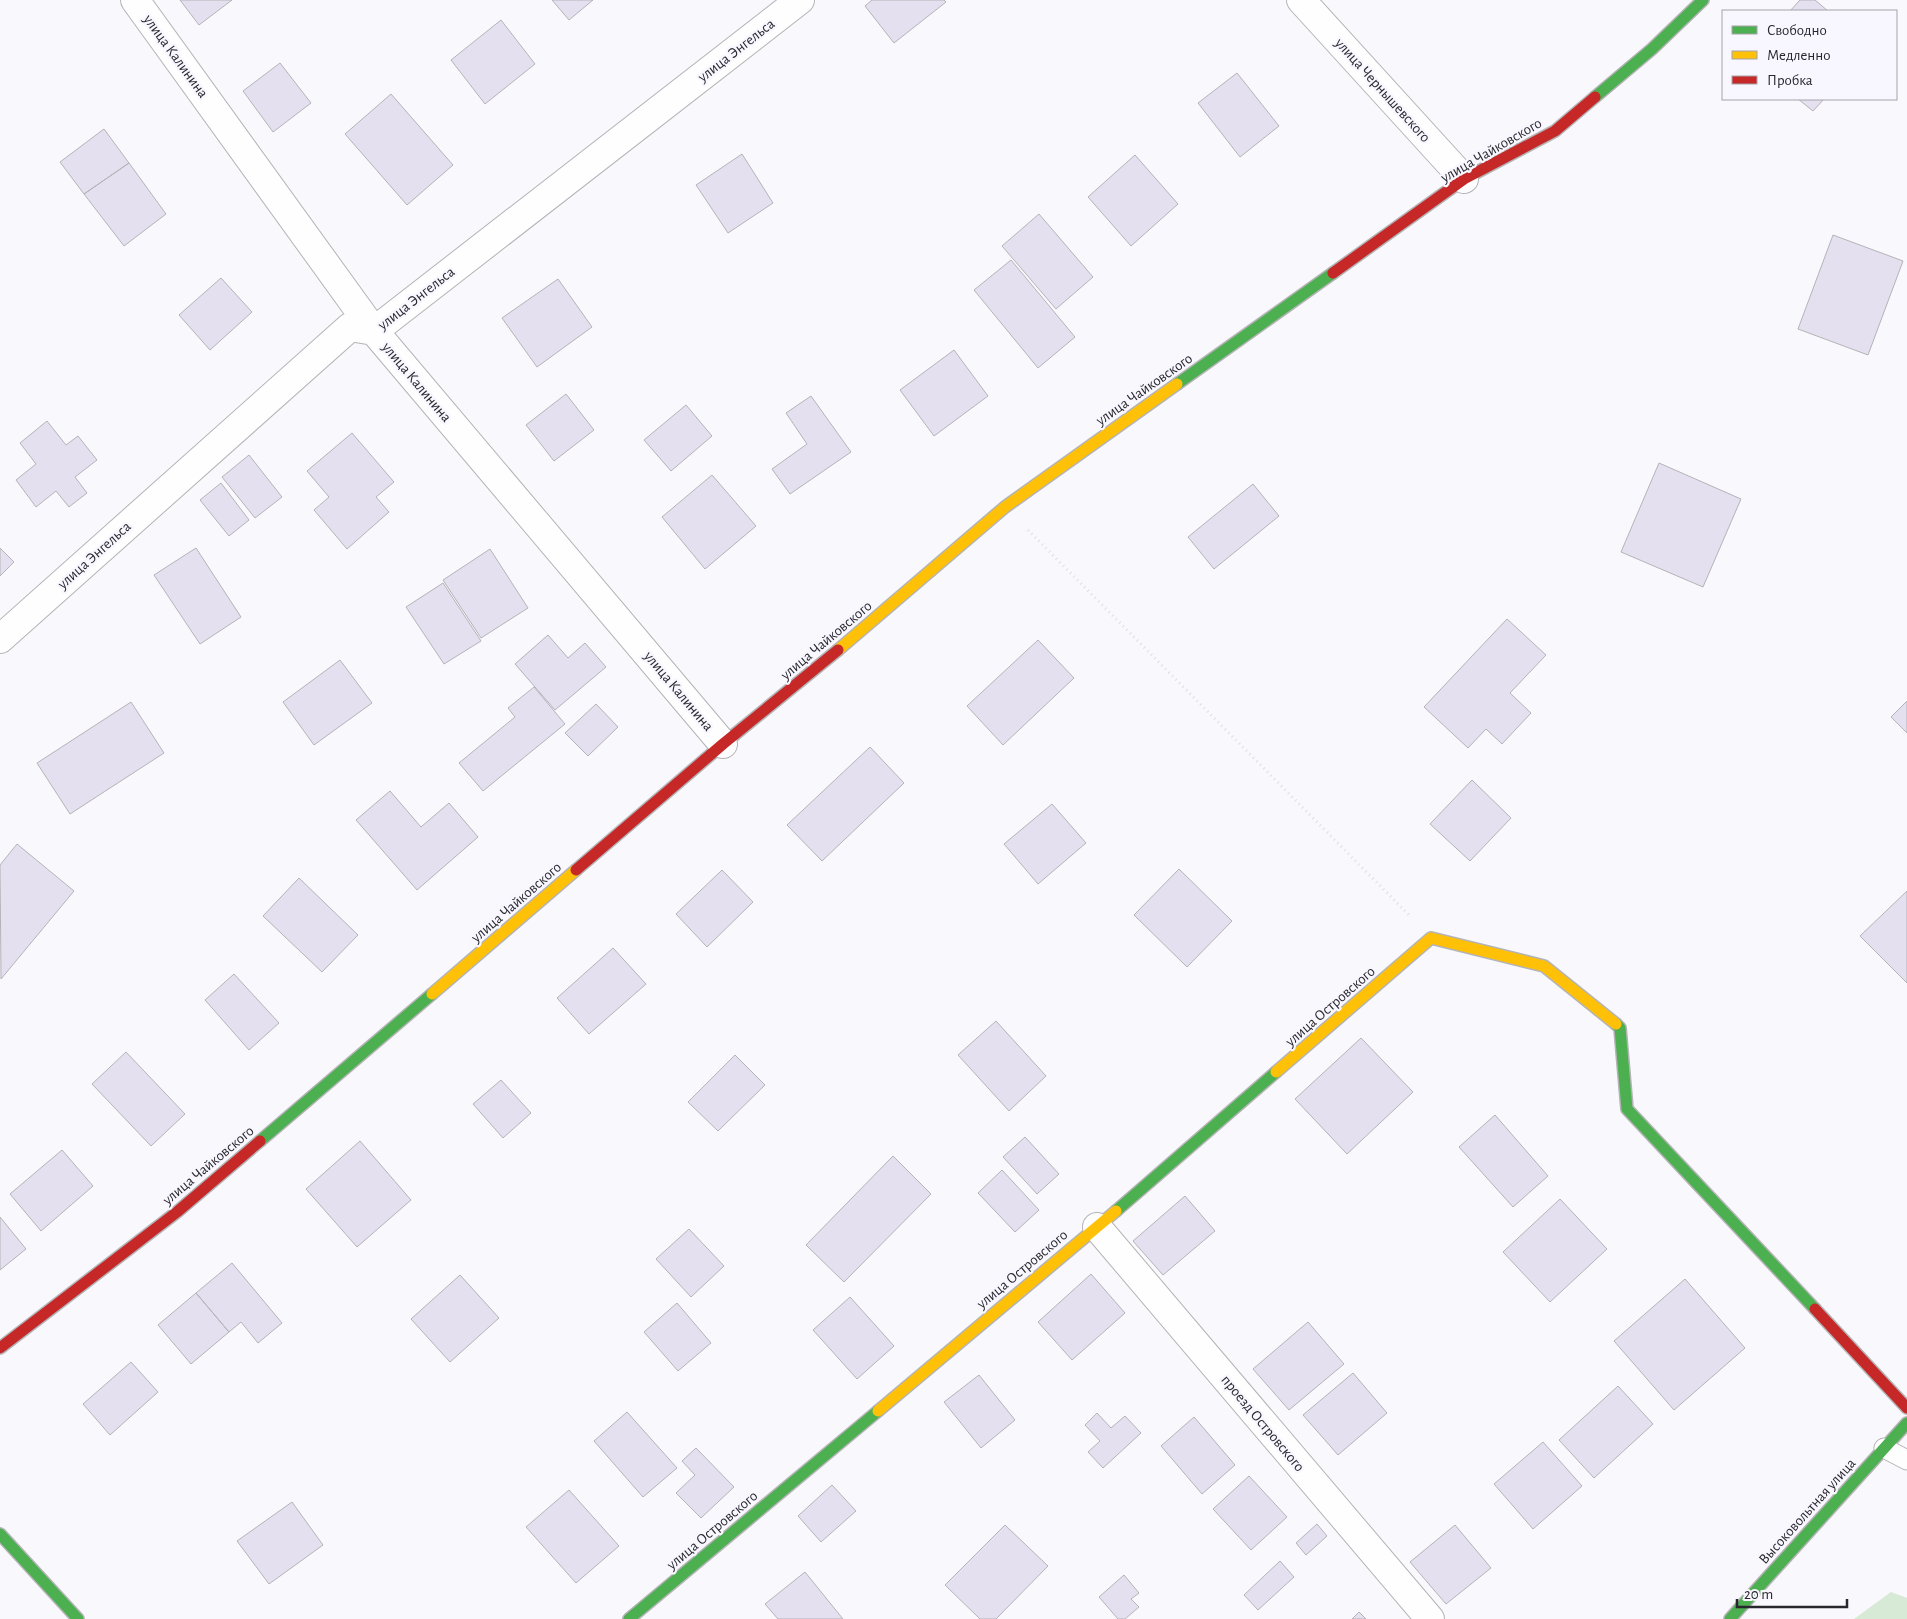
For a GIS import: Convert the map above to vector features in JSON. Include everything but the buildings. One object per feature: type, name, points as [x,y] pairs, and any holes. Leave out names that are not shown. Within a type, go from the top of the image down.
[{"type":"street","name":"улица Калинина","points":[[135,0],[374,331],[724,744]]},
{"type":"street","name":"улица Энгельса","points":[[0,639],[350,327],[374,331],[800,0]]},
{"type":"street","name":"улица Чернышевского","points":[[1301,0],[1464,180]]},
{"type":"street","name":"улица Чайковского","points":[[0,1348],[177,1212],[724,744],[829,658],[1005,507],[1464,180],[1555,131],[1652,49],[1703,0]]},
{"type":"street","name":"улица Островского","points":[[629,1619],[1097,1227],[1431,938]]},
{"type":"street","points":[[1431,938],[1544,966],[1620,1028],[1627,1109],[1907,1408]]},
{"type":"street","name":"проезд Островского","points":[[1097,1227],[1430,1619]]},
{"type":"street","name":"Высоковольтная улица","points":[[1730,1619],[1907,1423]]},
{"type":"street","points":[[0,1534],[78,1619]]},
{"type":"lane","points":[[1884,1448],[1907,1460]]},
{"type":"path","points":[[1005,507],[1431,938]]},
{"type":"green space","points":[[1891,1592],[1907,1598],[1907,1619],[1854,1619]]},
{"type":"traffic: fast","points":[[1595,97],[1652,49],[1703,0]]},
{"type":"traffic: fast","points":[[1177,384],[1333,273]]},
{"type":"traffic: fast","points":[[260,1141],[432,994]]},
{"type":"traffic: fast","points":[[1616,1024],[1620,1028],[1627,1109],[1815,1309]]},
{"type":"traffic: fast","points":[[1116,1211],[1276,1072]]},
{"type":"traffic: fast","points":[[629,1619],[878,1411]]},
{"type":"traffic: fast","points":[[1730,1619],[1907,1423]]},
{"type":"traffic: fast","points":[[0,1534],[78,1619]]},
{"type":"traffic: slow","points":[[838,650],[1005,507],[1177,384]]},
{"type":"traffic: slow","points":[[432,994],[576,870]]},
{"type":"traffic: slow","points":[[1276,1072],[1431,938],[1544,966],[1616,1024]]},
{"type":"traffic: slow","points":[[878,1411],[1116,1211]]},
{"type":"traffic: jam","points":[[1333,273],[1464,179],[1555,131],[1595,97]]},
{"type":"traffic: jam","points":[[576,870],[723,744],[838,650]]},
{"type":"traffic: jam","points":[[0,1348],[177,1212],[260,1141]]},
{"type":"traffic: jam","points":[[1815,1309],[1907,1408]]}]
